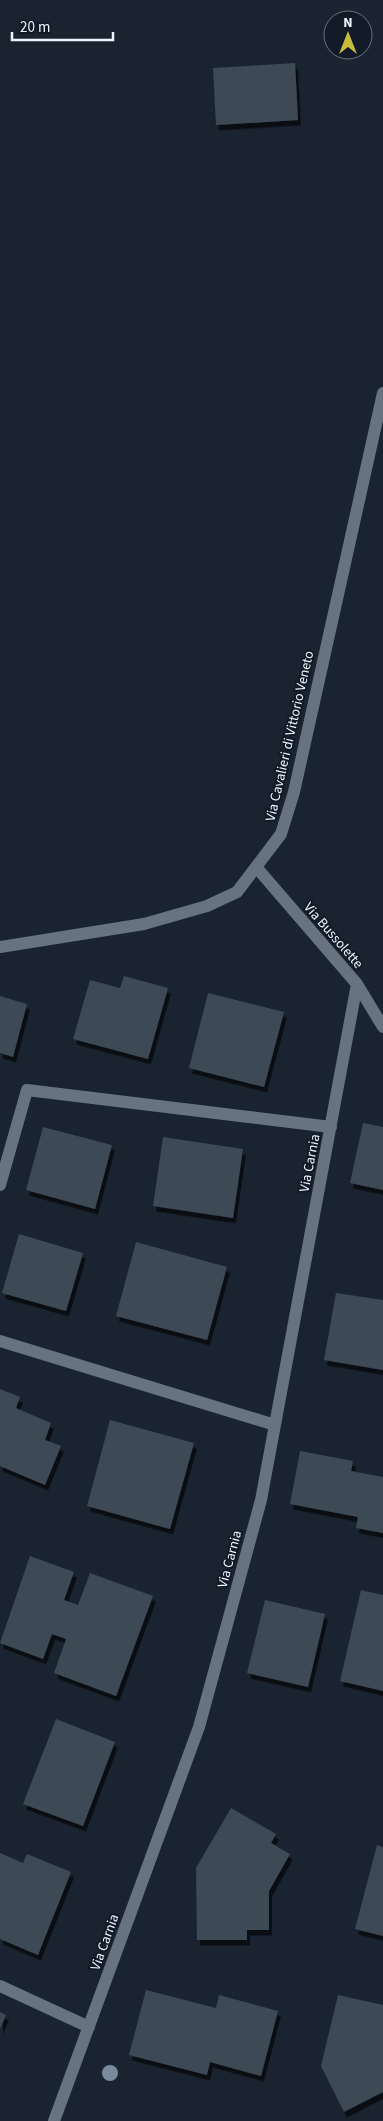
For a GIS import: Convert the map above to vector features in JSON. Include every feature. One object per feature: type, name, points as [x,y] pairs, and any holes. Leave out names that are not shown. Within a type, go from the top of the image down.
[{"type":"street","name":"Via Cavalieri di Vittorio Veneto","points":[[0,947],[144,924],[207,906],[237,892],[281,834],[294,792],[383,394]]},
{"type":"street","name":"Via Bussolette","points":[[256,867],[356,984],[383,1027]]},
{"type":"street","name":"Via Carnia","points":[[56,2120],[199,1727],[261,1500],[356,984]]},
{"type":"street","points":[[0,1185],[27,1090],[331,1127]]},
{"type":"street","points":[[0,1341],[275,1425]]},
{"type":"street","points":[[0,1986],[89,2027]]},
{"type":"building","points":[[295,63],[298,120],[216,125],[213,68]]},
{"type":"building","points":[[124,976],[168,988],[148,1059],[73,1039],[90,980],[120,988]]},
{"type":"building","points":[[208,993],[284,1012],[264,1087],[189,1068]]},
{"type":"building","points":[[0,996],[27,1004],[13,1057],[0,1053]]},
{"type":"building","points":[[363,1123],[383,1127],[383,1190],[350,1183]]},
{"type":"building","points":[[43,1127],[112,1145],[95,1209],[26,1190]]},
{"type":"building","points":[[163,1137],[243,1149],[233,1218],[153,1206]]},
{"type":"building","points":[[19,1234],[83,1253],[66,1311],[2,1293]]},
{"type":"building","points":[[136,1242],[227,1267],[207,1340],[116,1316]]},
{"type":"building","points":[[336,1293],[383,1300],[383,1370],[324,1360]]},
{"type":"building","points":[[0,1389],[20,1397],[16,1408],[51,1423],[45,1440],[61,1446],[45,1485],[0,1466]]},
{"type":"building","points":[[110,1420],[194,1443],[170,1529],[87,1506]]},
{"type":"building","points":[[300,1451],[353,1461],[351,1471],[383,1477],[383,1533],[356,1528],[358,1517],[290,1504]]},
{"type":"building","points":[[30,1556],[74,1572],[64,1600],[78,1605],[90,1573],[153,1596],[116,1696],[54,1673],[66,1639],[52,1634],[43,1659],[0,1643]]},
{"type":"building","points":[[361,1590],[383,1595],[383,1691],[340,1681]]},
{"type":"building","points":[[265,1600],[325,1614],[308,1687],[247,1673]]},
{"type":"building","points":[[56,1719],[115,1742],[83,1826],[23,1804]]},
{"type":"building","points":[[231,1808],[276,1834],[271,1843],[290,1854],[269,1891],[269,1930],[247,1930],[247,1940],[197,1940],[196,1868]]},
{"type":"building","points":[[377,1845],[383,1847],[383,1936],[355,1929]]},
{"type":"building","points":[[0,1853],[23,1863],[27,1854],[71,1872],[38,1955],[0,1939]]},
{"type":"building","points":[[146,1990],[216,2008],[219,1995],[278,2011],[261,2076],[210,2062],[207,2075],[129,2055]]},
{"type":"building","points":[[338,1995],[383,2005],[383,2092],[344,2112],[321,2066]]},
{"type":"building","points":[[0,2012],[6,2015],[0,2029]]}]
